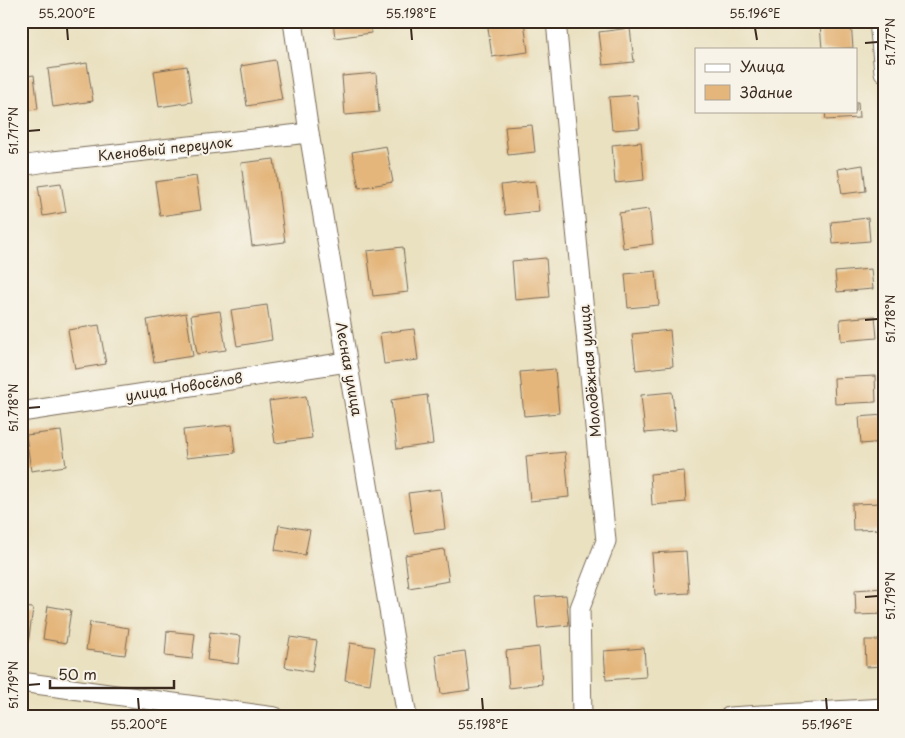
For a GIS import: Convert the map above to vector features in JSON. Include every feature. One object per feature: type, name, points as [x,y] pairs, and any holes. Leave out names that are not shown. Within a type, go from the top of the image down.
[{"type":"street","name":"Лесная улица","points":[[293,21],[308,132],[407,717]]},
{"type":"street","name":"Молодёжная улица","points":[[556,21],[606,541],[580,608],[582,717]]},
{"type":"street","points":[[879,21],[884,72]]},
{"type":"street","name":"Кленовый переулок","points":[[21,166],[308,132]]},
{"type":"street","name":"улица Новосёлов","points":[[21,412],[347,362]]},
{"type":"street","points":[[21,682],[276,717]]},
{"type":"street","points":[[729,717],[884,708]]},
{"type":"building","points":[[333,21],[369,21],[371,33],[335,38]]},
{"type":"building","points":[[487,21],[524,21],[528,52],[492,57]]},
{"type":"building","points":[[851,22],[853,48],[822,48],[820,24]]},
{"type":"building","points":[[630,28],[634,62],[603,65],[599,32]]},
{"type":"building","points":[[275,60],[282,100],[247,106],[241,66]]},
{"type":"building","points":[[87,63],[93,101],[53,107],[48,69]]},
{"type":"building","points":[[187,66],[192,102],[159,107],[154,71]]},
{"type":"building","points":[[376,73],[379,112],[345,115],[342,76]]},
{"type":"building","points":[[34,75],[38,109],[21,111],[21,77]]},
{"type":"building","points":[[637,95],[640,128],[612,130],[609,97]]},
{"type":"building","points":[[858,102],[859,118],[826,120],[825,112],[858,112]]},
{"type":"building","points":[[532,125],[535,152],[508,155],[505,127]]},
{"type":"building","points":[[641,142],[644,180],[615,183],[612,145]]},
{"type":"building","points":[[386,146],[393,182],[359,188],[352,152]]},
{"type":"building","points":[[274,159],[285,242],[252,246],[241,163]]},
{"type":"building","points":[[863,165],[866,191],[842,194],[838,169]]},
{"type":"building","points":[[196,176],[201,210],[160,216],[155,182]]},
{"type":"building","points":[[535,181],[539,211],[505,215],[501,185]]},
{"type":"building","points":[[61,183],[66,212],[43,216],[38,186]]},
{"type":"building","points":[[649,209],[653,244],[623,248],[619,213]]},
{"type":"building","points":[[868,218],[870,241],[833,244],[831,222]]},
{"type":"building","points":[[403,247],[408,292],[373,296],[367,251]]},
{"type":"building","points":[[546,258],[549,297],[515,300],[512,261]]},
{"type":"building","points":[[871,269],[873,289],[837,292],[835,272]]},
{"type":"building","points":[[656,271],[659,305],[628,308],[625,274]]},
{"type":"building","points":[[267,305],[272,340],[237,346],[231,310]]},
{"type":"building","points":[[220,311],[226,350],[197,354],[191,315]]},
{"type":"building","points":[[186,313],[193,356],[154,362],[147,320]]},
{"type":"building","points":[[875,316],[877,338],[841,341],[840,319]]},
{"type":"building","points":[[99,325],[106,364],[75,369],[68,330]]},
{"type":"building","points":[[414,329],[418,360],[384,364],[380,333]]},
{"type":"building","points":[[670,330],[673,366],[636,370],[632,334]]},
{"type":"building","points":[[555,369],[559,413],[524,416],[520,372]]},
{"type":"building","points":[[875,376],[876,402],[835,404],[834,378]]},
{"type":"building","points":[[672,392],[676,430],[645,433],[641,395]]},
{"type":"building","points":[[427,395],[433,444],[397,449],[391,400]]},
{"type":"building","points":[[306,396],[312,438],[275,443],[269,401]]},
{"type":"building","points":[[883,415],[884,442],[861,444],[859,417]]},
{"type":"building","points":[[232,425],[235,453],[186,458],[183,430]]},
{"type":"building","points":[[61,431],[66,466],[31,471],[26,435]]},
{"type":"building","points":[[565,452],[569,497],[530,501],[526,456]]},
{"type":"building","points":[[684,471],[686,502],[652,505],[650,474]]},
{"type":"building","points":[[440,489],[445,529],[414,533],[408,493]]},
{"type":"building","points":[[883,503],[884,529],[853,530],[852,504]]},
{"type":"building","points":[[279,525],[310,530],[305,555],[275,550]]},
{"type":"building","points":[[444,549],[449,581],[409,588],[405,555]]},
{"type":"building","points":[[686,551],[689,593],[655,595],[652,553]]},
{"type":"building","points":[[884,588],[884,614],[856,615],[855,590]]},
{"type":"building","points":[[566,595],[569,625],[538,628],[535,597]]},
{"type":"building","points":[[48,606],[71,610],[66,643],[43,639]]},
{"type":"building","points":[[21,607],[33,608],[28,644],[21,643]]},
{"type":"building","points":[[90,622],[129,628],[125,655],[86,650]]},
{"type":"building","points":[[167,631],[195,634],[192,659],[165,656]]},
{"type":"building","points":[[210,632],[241,636],[238,664],[207,660]]},
{"type":"building","points":[[290,637],[317,641],[312,672],[285,667]]},
{"type":"building","points":[[865,640],[884,640],[884,666],[866,667]]},
{"type":"building","points":[[350,643],[375,647],[370,684],[345,680]]},
{"type":"building","points":[[539,647],[542,684],[509,688],[506,651]]},
{"type":"building","points":[[644,648],[646,677],[606,680],[604,651]]},
{"type":"building","points":[[465,651],[470,690],[441,694],[436,655]]}]
